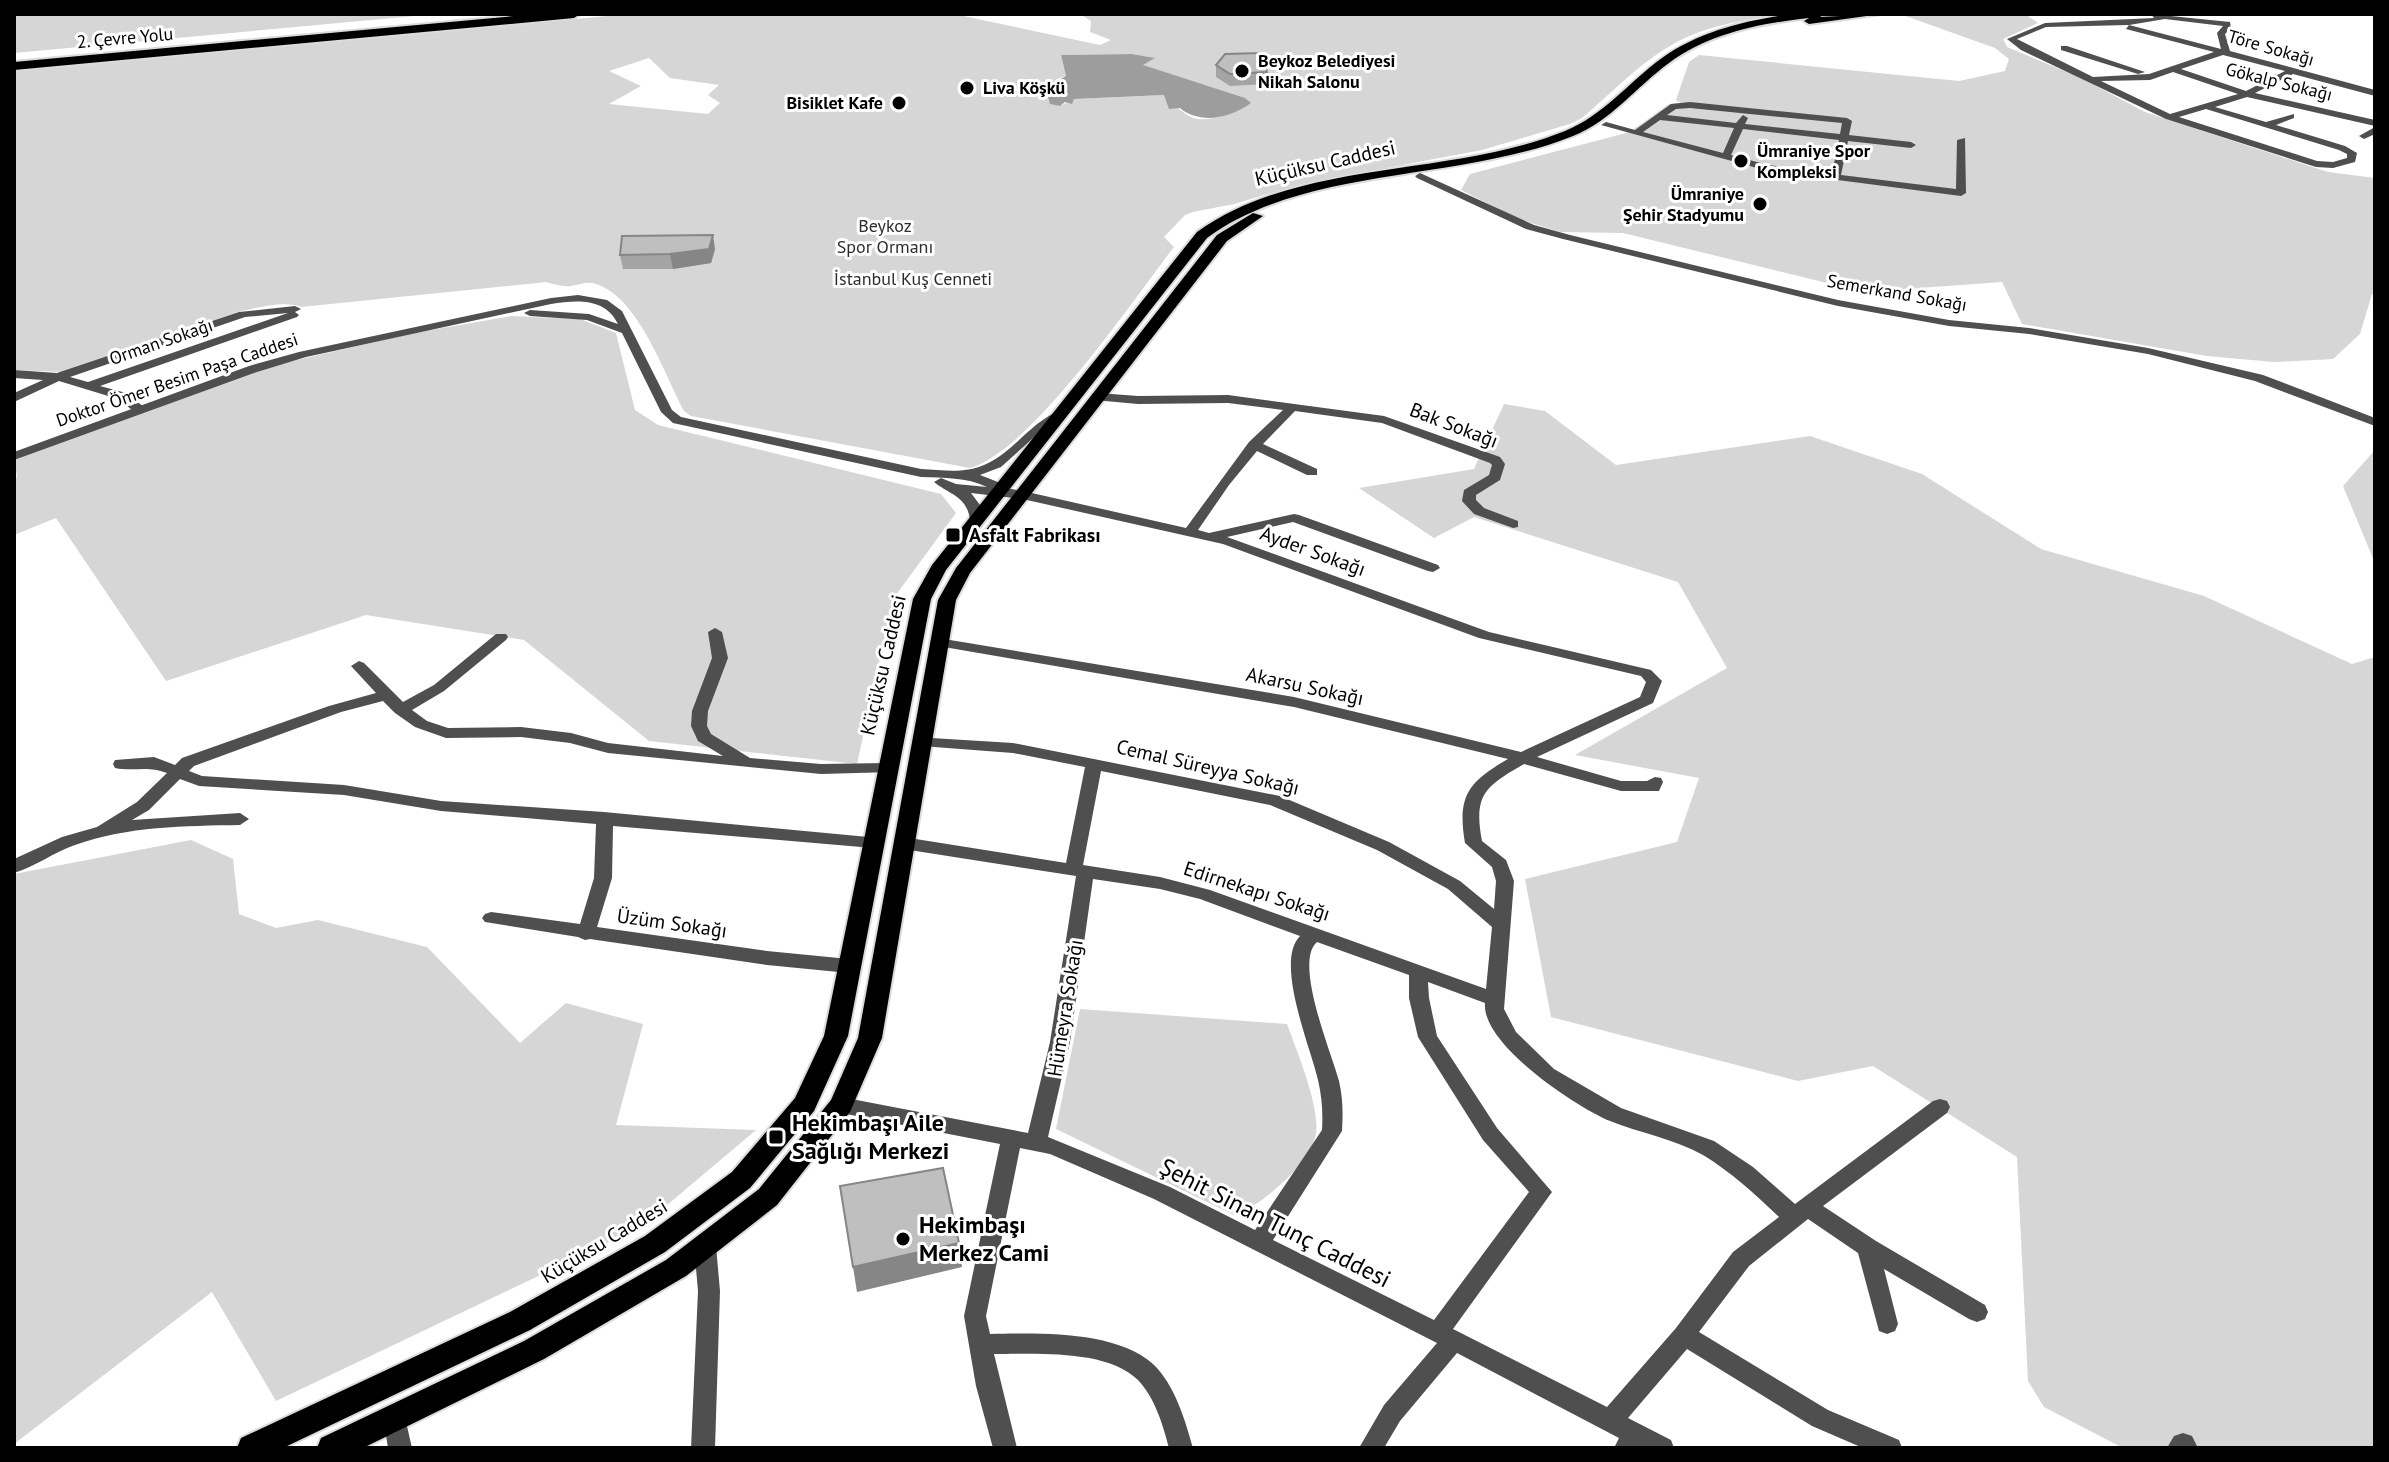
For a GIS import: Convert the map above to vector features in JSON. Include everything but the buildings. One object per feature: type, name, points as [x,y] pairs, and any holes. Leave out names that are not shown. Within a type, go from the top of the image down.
[{"type":"highway","name":"2. Çevre Yolu","points":[[14,58],[492,14]]},
{"type":"highway","name":"2. Çevre Yolu","points":[[14,66],[574,14]]},
{"type":"main road","name":"Küçüksu Caddesi","points":[[1416,173],[1570,133],[1592,122],[1665,61],[1703,40],[1739,27],[1820,14]]},
{"type":"main road","name":"Küçüksu Caddesi","points":[[252,1448],[520,1321],[655,1244],[741,1180],[807,1098],[836,1036],[922,599],[938,569],[1202,235],[1255,204],[1535,152],[1583,137],[1606,125],[1680,64],[1717,42],[1781,24],[1876,14]]},
{"type":"main road","points":[[1703,40],[1717,42]]},
{"type":"main road","points":[[1592,122],[1606,125]]},
{"type":"main road","name":"Küçüksu Caddesi","points":[[332,1448],[534,1350],[676,1268],[768,1197],[841,1105],[870,1038],[947,600],[974,557],[1222,238],[1244,222],[1269,210],[1330,189]]},
{"type":"main road","points":[[1108,356],[1128,359]]},
{"type":"main road","points":[[974,557],[970,546],[1007,499],[1001,490]]},
{"type":"main road","points":[[892,743],[921,741]]},
{"type":"main road","points":[[887,768],[917,768]]},
{"type":"main road","points":[[873,842],[903,843]]},
{"type":"main road","points":[[807,1098],[841,1105]]},
{"type":"main road","points":[[695,1214],[705,1246]]},
{"type":"main road","points":[[388,1383],[395,1417]]},
{"type":"street","points":[[2093,79],[2154,76],[2226,51],[2221,33],[2227,24],[2158,15],[2153,21],[2077,22],[2040,27],[2011,39],[2169,117],[2316,164],[2333,165],[2352,160],[2352,153],[2342,148],[2207,107]]},
{"type":"street","name":"Töre Sokağı","points":[[2112,23],[2375,93]]},
{"type":"street","points":[[2040,27],[2070,35]]},
{"type":"street","points":[[2153,44],[2164,37]]},
{"type":"street","points":[[2064,48],[2154,76]]},
{"type":"street","name":"Gökalp Sokağı","points":[[2176,70],[2247,94],[2375,123]]},
{"type":"street","points":[[2169,117],[2247,94],[2292,71]]},
{"type":"street","points":[[1636,133],[1674,106],[1690,105],[1847,121],[1836,177]]},
{"type":"street","points":[[1726,157],[1746,111]]},
{"type":"street","points":[[2267,125],[2291,116]]},
{"type":"street","points":[[1658,117],[1911,145]]},
{"type":"street","points":[[1606,125],[1768,168],[1961,193],[1962,140]]},
{"type":"street","points":[[2364,136],[2375,130]]},
{"type":"street","name":"Semerkand Sokağı","points":[[1416,173],[1530,227],[1555,234],[1838,303],[1949,323],[2029,331],[2148,351],[2259,378],[2375,422]]},
{"type":"street","name":"Doktor Ömer Besim Paşa Caddesi","points":[[14,456],[303,354],[566,299],[594,299]]},
{"type":"street","points":[[627,331],[573,314],[565,310],[565,306],[594,299],[618,313],[627,331],[667,412],[677,420],[945,478],[986,493],[1001,490],[1023,495]]},
{"type":"street","name":"Orman Sokağı","points":[[58,377],[243,314],[295,309],[293,317],[88,386]]},
{"type":"street","points":[[469,319],[513,313],[573,314]]},
{"type":"street","points":[[14,374],[58,377],[88,386]]},
{"type":"street","points":[[14,398],[58,377]]},
{"type":"street","name":"Orman Sokağı","points":[[88,386],[122,396],[140,410]]},
{"type":"street","points":[[1098,397],[1228,399],[1292,407]]},
{"type":"street","points":[[1189,533],[1209,499],[1254,445],[1292,407]]},
{"type":"street","name":"Bak Sokağı","points":[[1292,407],[1384,420],[1495,460],[1499,464],[1495,477],[1469,493],[1469,501],[1479,511],[1513,524]]},
{"type":"street","points":[[945,478],[991,469],[1037,428],[1062,414]]},
{"type":"street","points":[[1254,445],[1312,472]]},
{"type":"street","points":[[945,478],[965,493],[977,510],[977,520]]},
{"type":"street","name":"Ayder Sokağı","points":[[1023,495],[1208,537],[1289,562],[1484,635],[1646,673],[1654,681],[1647,700],[1522,759]]},
{"type":"street","points":[[1208,537],[1294,518],[1433,568]]},
{"type":"street","points":[[715,632],[720,658],[700,711],[699,726],[704,737],[746,763]]},
{"type":"street","points":[[401,710],[439,688],[501,637]]},
{"type":"street","name":"Akarsu Sokağı","points":[[938,642],[1294,702],[1484,747],[1621,786],[1642,789],[1653,787],[1655,782]]},
{"type":"street","points":[[359,666],[401,710],[421,724],[446,733],[521,732],[571,738],[608,748],[746,763],[821,769],[887,768]]},
{"type":"street","points":[[104,829],[143,806],[188,762],[335,709],[387,695]]},
{"type":"street","name":"Cemal Süreyya Sokağı","points":[[921,741],[1013,748],[1274,800],[1333,822],[1454,885],[1502,926]]},
{"type":"street","points":[[1522,759],[1480,784],[1472,797],[1471,807],[1474,843],[1500,864],[1505,881],[1494,1009],[1509,1037],[1547,1074],[1614,1114],[1707,1147],[1800,1212],[1977,1312]]},
{"type":"street","points":[[121,764],[154,762],[166,765],[176,774],[199,781],[344,790],[441,806],[873,842]]},
{"type":"street","name":"Hümeyra Sokağı","points":[[1036,1143],[1050,1097],[1071,982],[1080,870],[1094,763]]},
{"type":"street","points":[[585,934],[602,893],[607,846],[604,818]]},
{"type":"street","points":[[14,867],[82,834],[104,829],[159,820],[240,819]]},
{"type":"street","name":"Edirnekapı Sokağı","points":[[903,843],[1080,870],[1204,894],[1495,999]]},
{"type":"street","name":"Üzüm Sokağı","points":[[491,918],[585,934],[849,966]]},
{"type":"street","points":[[1259,1243],[1332,1131],[1335,1113],[1329,1080],[1304,1001],[1300,973],[1303,943],[1315,933]]},
{"type":"street","points":[[1371,1448],[1541,1192],[1490,1134],[1428,1037],[1419,998],[1418,972]]},
{"type":"street","name":"Şehit Sinan Tunç Caddesi","points":[[841,1105],[1053,1146],[1162,1193],[1610,1421],[1629,1440],[1662,1448]]},
{"type":"street","points":[[1610,1421],[1684,1335],[1741,1259],[1940,1107]]},
{"type":"street","points":[[1005,1448],[975,1316],[1012,1138]]},
{"type":"street","points":[[703,1448],[709,1291],[705,1246]]},
{"type":"street","points":[[1868,1248],[1887,1324]]},
{"type":"street","points":[[1684,1335],[1820,1418],[1890,1448]]},
{"type":"street","points":[[980,1344],[1041,1344],[1102,1352],[1141,1368],[1171,1411],[1181,1448]]},
{"type":"street","points":[[395,1417],[400,1448]]},
{"type":"street","points":[[2179,1448],[2183,1444],[2186,1448]]},
{"type":"green space","points":[[14,14],[437,14],[14,53]]},
{"type":"green space","name":"Beykoz Spor Ormanı","points":[[629,14],[954,14],[1100,45],[1111,40],[1090,32],[1091,21],[1080,14],[1782,14],[1720,26],[1671,45],[1644,64],[1582,118],[1570,124],[1482,150],[1302,184],[1185,215],[1164,237],[1174,247],[1079,371],[1021,434],[994,456],[970,468],[691,416],[684,411],[650,341],[628,307],[615,295],[593,283],[568,286],[546,282],[301,307],[271,305],[241,311],[64,372],[14,370],[14,71]],"holes":[[[1132,54],[1154,58],[1142,65],[1251,103],[1230,114],[1203,119],[1186,114],[1164,95],[1074,99],[1060,106],[1051,104],[1047,98],[1057,79],[1066,76],[1061,55]],[[649,58],[670,78],[719,85],[708,95],[720,103],[708,114],[609,104],[641,86],[609,71]]]},
{"type":"green space","points":[[1900,14],[2025,14],[2038,23],[2003,39],[2007,47],[2079,77],[2145,112],[2328,172],[2375,178],[2375,295],[2372,294],[2360,334],[2333,359],[2274,362],[2207,356],[2022,324],[2002,282],[1864,292],[1623,233],[1560,232],[1518,219],[1461,190],[1470,174],[1630,132],[1669,104],[1681,103],[1676,100],[1689,62],[1699,55],[1959,81],[2005,71],[2009,59],[1995,48]]},
{"type":"green space","points":[[512,316],[580,319],[616,333],[635,410],[658,425],[941,494],[956,513],[893,599],[857,764],[649,741],[524,640],[366,615],[166,681],[56,518],[14,535],[14,479],[17,477],[14,457],[275,365],[414,333]]},
{"type":"green space","points":[[1504,404],[1545,411],[1616,465],[1810,436],[1922,474],[2041,549],[2204,596],[2352,664],[2375,657],[2375,1448],[2123,1448],[2044,1407],[2028,1381],[2017,1157],[1873,1066],[1798,1081],[1551,1017],[1525,879],[1677,842],[1699,778],[1575,755],[1727,668],[1678,582],[1474,517],[1434,538],[1359,488],[1474,469]]},
{"type":"green space","points":[[2375,450],[2375,563],[2343,486]]},
{"type":"green space","points":[[191,840],[233,859],[239,914],[276,928],[318,920],[427,947],[520,1043],[566,1003],[643,1024],[616,1125],[756,1130],[641,1227],[276,1401],[212,1292],[14,1444],[14,874]]},
{"type":"green space","points":[[1080,1009],[1287,1024],[1315,1113],[1315,1138],[1303,1161],[1258,1203],[1236,1216],[1056,1129]]},
{"type":"shaded area","points":[[1132,54],[1155,58],[1143,65],[1245,98],[1251,103],[1216,118],[1197,116],[1180,108],[1169,109],[1164,95],[1074,99],[1072,104],[1050,104],[1045,88],[1066,76],[1061,55]]},
{"type":"place","name":"Beykoz Belediyesi Nikah Salonu","points":[[1242,71]]},
{"type":"place","name":"Liva Köşkü","points":[[967,88]]},
{"type":"place","name":"Bisiklet Kafe","points":[[899,103]]},
{"type":"place","name":"Ümraniye Spor Kompleksi","points":[[1741,161]]},
{"type":"place","name":"Ümraniye Şehir Stadyumu","points":[[1760,204]]},
{"type":"place","name":"Asfalt Fabrikası","points":[[953,535]]},
{"type":"place","name":"Hekimbaşı Aile Sağlığı Merkezi","points":[[776,1137]]},
{"type":"place","name":"Hekimbaşı Merkez Cami","points":[[903,1239]]},
{"type":"park label","name":"İstanbul Kuş Cenneti","points":[[913,279]]}]
